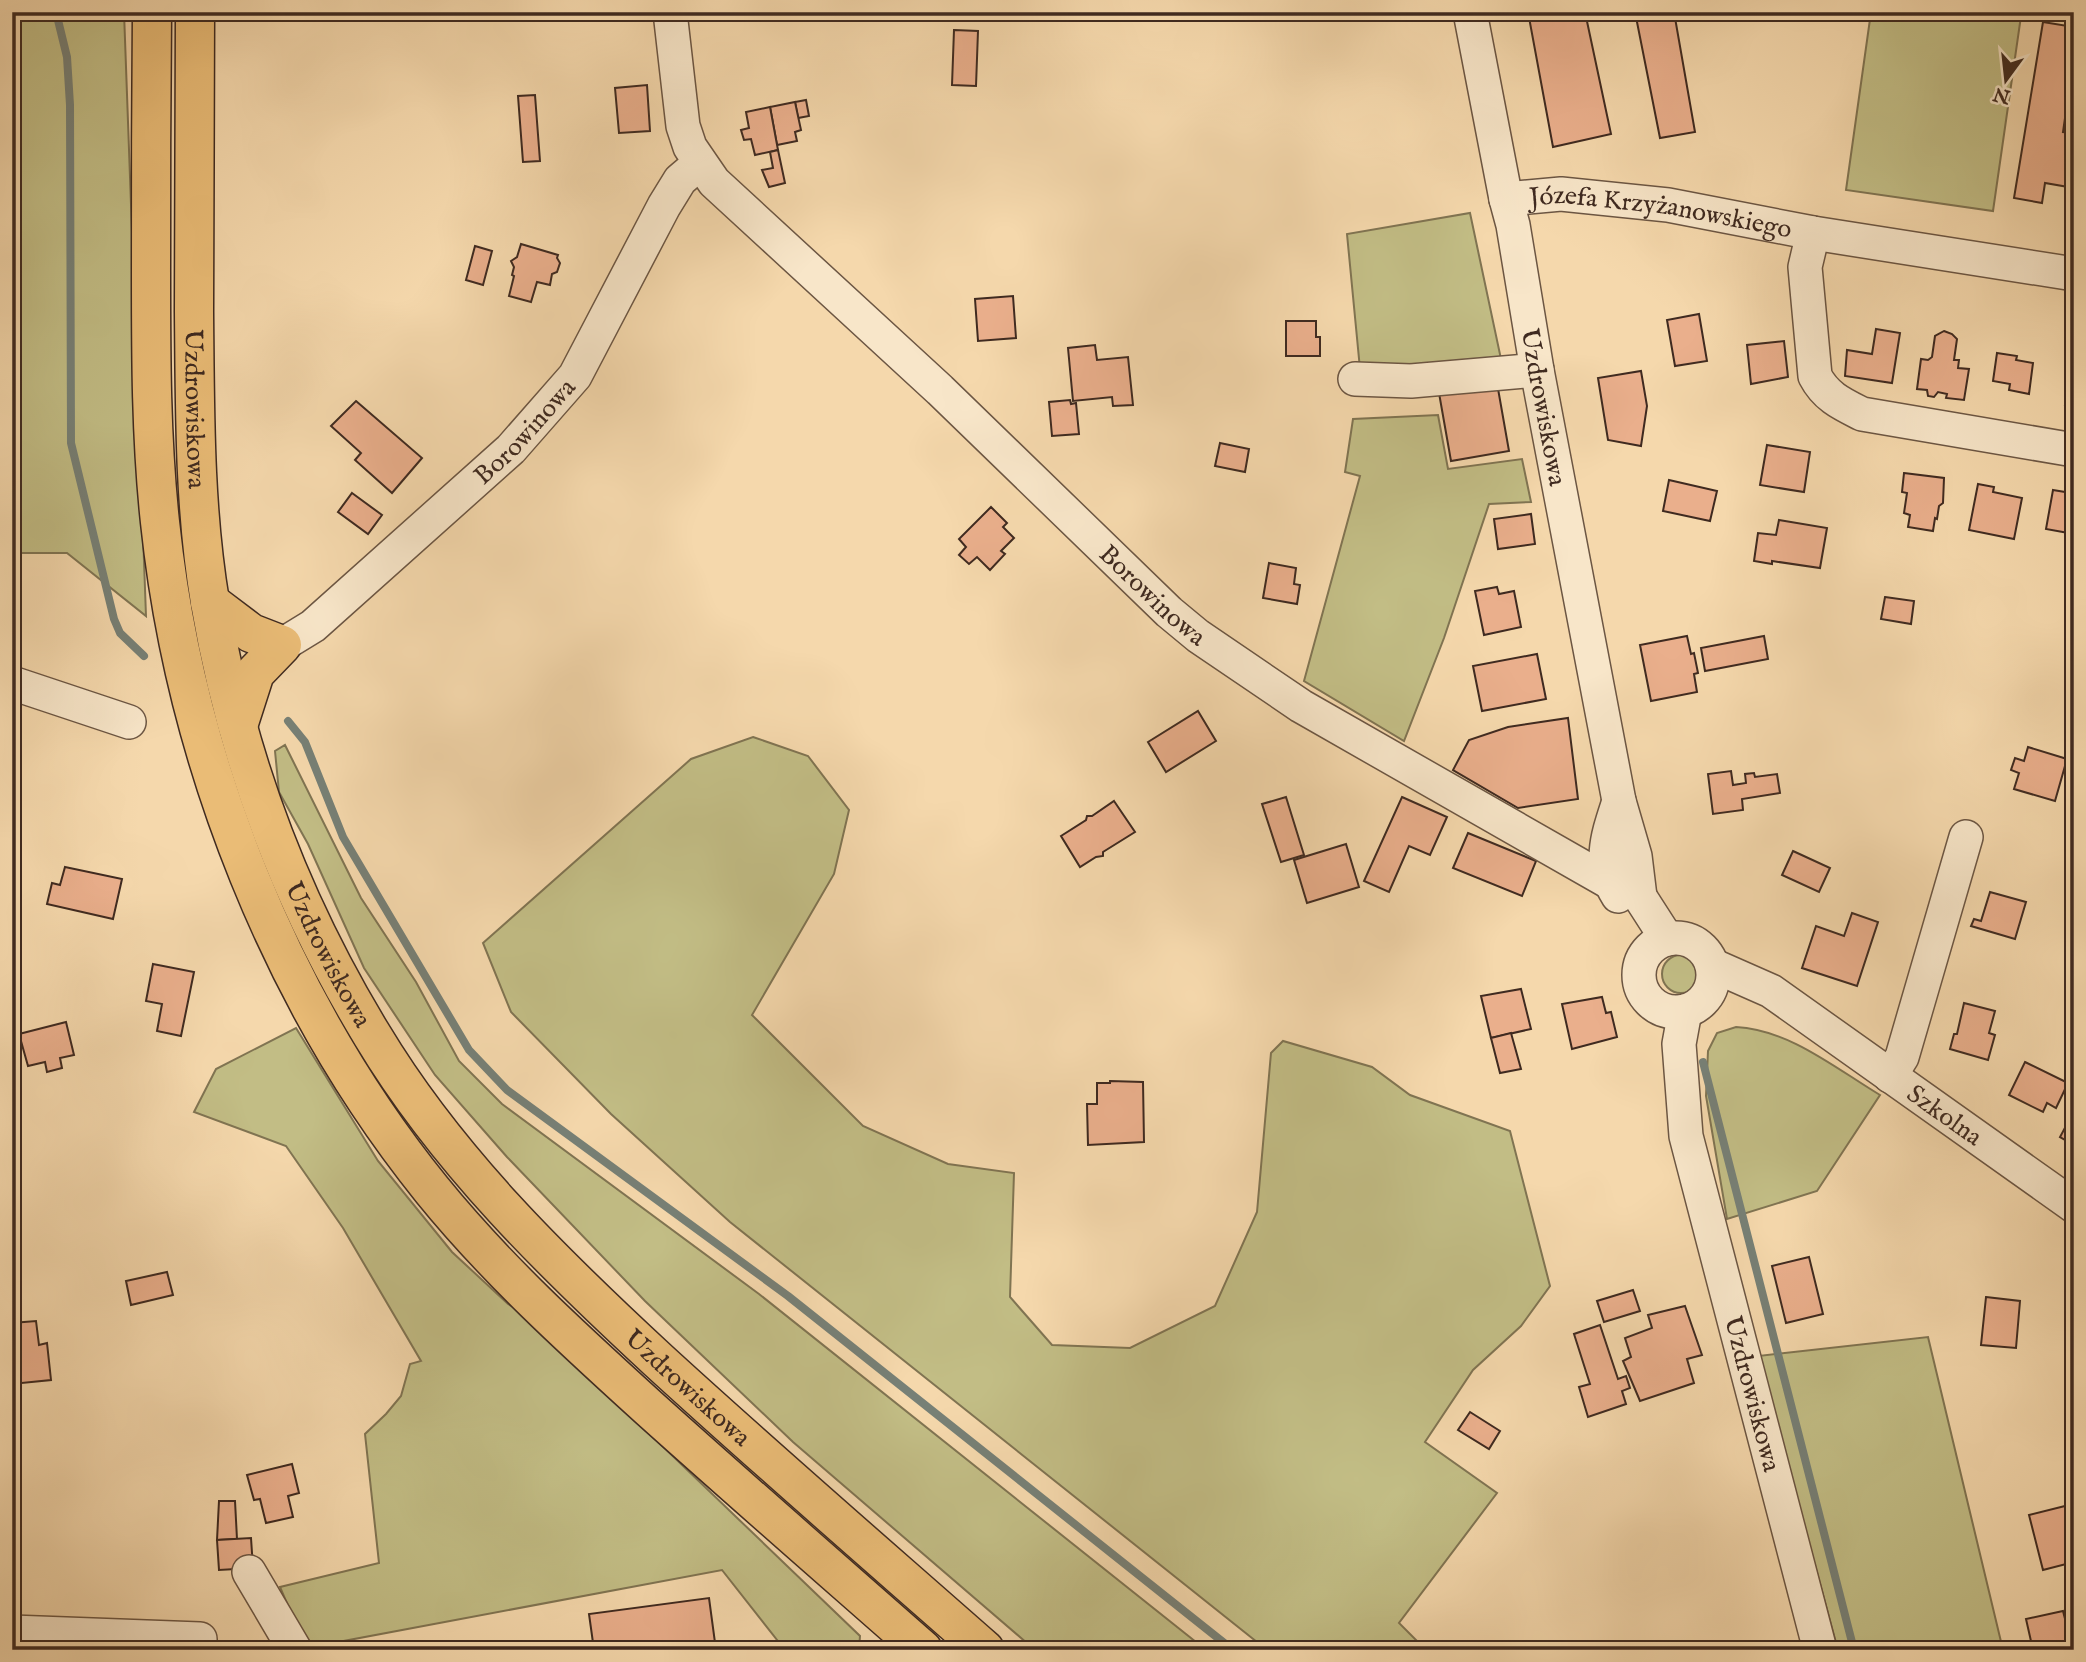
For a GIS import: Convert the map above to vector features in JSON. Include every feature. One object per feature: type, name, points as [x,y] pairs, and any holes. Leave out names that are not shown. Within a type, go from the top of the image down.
[{"type":"main road","name":"Uzdrowiskowa","points":[[152,12],[153,443],[170,601],[214,779],[237,845],[293,976],[375,1111],[431,1189],[495,1260],[621,1383],[923,1650]]},
{"type":"main road","name":"Uzdrowiskowa","points":[[195,12],[196,441],[201,523],[210,601],[237,727],[272,833],[328,957],[373,1037],[409,1090],[468,1167],[525,1231],[590,1297],[728,1424],[985,1650]]},
{"type":"main road","points":[[210,601],[251,633],[282,645],[255,673],[237,727]]},
{"type":"street","name":"Borowinowa","points":[[670,12],[683,126],[690,147],[714,182],[940,390],[1169,612],[1198,636],[1324,720],[1609,882],[1627,885],[1640,897]]},
{"type":"street","name":"Uzdrowiskowa","points":[[1470,12],[1513,225],[1537,370],[1619,801],[1635,856],[1640,897]]},
{"type":"street","name":"Borowinowa","points":[[282,645],[313,626],[511,449],[575,376],[664,205],[680,180],[700,163]]},
{"type":"street","name":"Józefa Krzyżanowskiego","points":[[1506,199],[1561,194],[1668,205],[1813,233],[2074,274]]},
{"type":"street","name":"Józefa Krzyżanowskiego","points":[[1813,233],[1805,267],[1815,376],[1821,387],[1835,401],[1862,414],[2074,450]]},
{"type":"street","points":[[1355,379],[1411,381],[1537,370]]},
{"type":"street","points":[[12,683],[129,722]]},
{"type":"street","name":"Uzdrowiskowa","points":[[1609,882],[1605,862],[1607,836],[1619,801]]},
{"type":"street","points":[[1566,856],[1587,849],[1607,836]]},
{"type":"street","points":[[1890,1076],[1902,1057],[1966,837]]},
{"type":"street","points":[[1609,882],[1640,929],[1658,944]]},
{"type":"street","points":[[1640,897],[1658,944]]},
{"type":"street","points":[[1678,938],[1700,946],[1712,976],[1705,999],[1696,1007],[1673,1010],[1651,1002],[1640,982],[1640,970],[1643,959],[1658,944],[1678,938]]},
{"type":"street","name":"Szkolna","points":[[1712,976],[1763,1004],[1816,1024],[2074,1206]]},
{"type":"street","name":"Uzdrowiskowa","points":[[1673,1010],[1657,1041],[1669,1111],[1686,1136],[1820,1650]]},
{"type":"street","points":[[248,1572],[295,1650]]},
{"type":"street","points":[[12,1632],[200,1639],[200,1650]]},
{"type":"shaded area","points":[[12,12],[124,12],[146,616],[67,553],[12,553],[12,304],[19,362],[12,265]]},
{"type":"shaded area","points":[[1871,12],[1993,12],[2021,16],[1993,211],[1846,190]]},
{"type":"shaded area","points":[[1470,213],[1501,359],[1360,369],[1347,234]]},
{"type":"shaded area","points":[[1438,415],[1448,469],[1522,459],[1531,502],[1489,504],[1444,638],[1404,741],[1304,681],[1360,476],[1345,472],[1353,419]]},
{"type":"shaded area","points":[[753,737],[808,756],[849,810],[834,874],[752,1015],[863,1126],[948,1164],[1014,1173],[1010,1297],[1052,1345],[1130,1348],[1215,1306],[1257,1212],[1271,1053],[1283,1041],[1372,1067],[1410,1095],[1510,1131],[1550,1286],[1521,1326],[1473,1370],[1425,1442],[1497,1493],[1399,1623],[1426,1650],[1267,1650],[730,1222],[611,1114],[511,1012],[483,943],[691,759]]},
{"type":"shaded area","points":[[285,745],[361,898],[416,982],[459,1061],[502,1104],[759,1294],[1206,1650],[1035,1650],[793,1442],[645,1301],[507,1157],[435,1075],[364,968],[308,844],[279,792],[275,751]]},
{"type":"shaded area","points":[[1681,955],[1694,961],[1700,974],[1694,987],[1681,993],[1668,987],[1662,974],[1668,961]]},
{"type":"shaded area","points":[[1736,1027],[1775,1035],[1793,1043],[1829,1062],[1880,1095],[1817,1191],[1727,1219],[1706,1096],[1708,1051],[1717,1033]]},
{"type":"shaded area","points":[[296,1028],[378,1161],[452,1252],[508,1304],[525,1314],[860,1636],[859,1650],[785,1650],[722,1570],[306,1648],[280,1587],[379,1563],[365,1434],[401,1396],[410,1364],[421,1361],[343,1228],[286,1146],[194,1112],[216,1069]]},
{"type":"shaded area","points":[[1928,1337],[2003,1650],[1838,1650],[1758,1356]]},
{"type":"building","points":[[1528,12],[1585,12],[1611,134],[1553,147]]},
{"type":"building","points":[[1635,12],[1674,12],[1695,132],[1660,138]]},
{"type":"building","points":[[2043,22],[2074,27],[2074,119],[2065,118],[2063,132],[2074,133],[2074,188],[2045,183],[2042,203],[2014,198]]},
{"type":"building","points":[[954,30],[978,31],[976,86],[952,85]]},
{"type":"building","points":[[647,85],[650,131],[619,133],[615,88]]},
{"type":"building","points":[[535,95],[540,161],[523,162],[518,96]]},
{"type":"building","points":[[806,100],[809,116],[798,118],[795,102]]},
{"type":"building","points":[[795,102],[801,130],[795,132],[797,141],[777,145],[770,107]]},
{"type":"building","points":[[770,107],[778,150],[755,155],[751,139],[744,140],[741,130],[749,128],[746,112]]},
{"type":"building","points":[[778,150],[785,183],[769,187],[762,170],[773,168],[770,152]]},
{"type":"building","points":[[521,244],[558,255],[560,263],[557,272],[552,274],[550,285],[537,282],[531,302],[509,296],[514,276],[511,261],[517,257]]},
{"type":"building","points":[[475,246],[492,251],[483,285],[466,280]]},
{"type":"building","points":[[1013,296],[1016,338],[978,341],[975,299]]},
{"type":"building","points":[[1699,314],[1707,361],[1675,366],[1667,320]]},
{"type":"building","points":[[1286,321],[1316,321],[1316,337],[1320,337],[1320,356],[1286,356]]},
{"type":"building","points":[[1876,329],[1900,333],[1892,383],[1845,376],[1847,350],[1872,354]]},
{"type":"building","points":[[1944,331],[1957,339],[1954,360],[1959,360],[1958,368],[1969,369],[1964,400],[1946,398],[1947,394],[1938,392],[1934,397],[1928,396],[1927,390],[1917,389],[1921,359],[1928,360],[1932,357],[1935,336]]},
{"type":"building","points":[[1784,341],[1788,377],[1751,384],[1747,345]]},
{"type":"building","points":[[1095,345],[1097,360],[1128,357],[1133,405],[1113,406],[1112,397],[1073,401],[1068,348]]},
{"type":"building","points":[[1997,353],[2017,356],[2016,360],[2033,363],[2029,394],[2009,390],[2010,384],[1993,381]]},
{"type":"building","points":[[1641,371],[1647,406],[1641,446],[1608,440],[1598,378]]},
{"type":"building","points":[[2070,377],[2074,378],[2074,407],[2065,405]]},
{"type":"building","points":[[1497,383],[1509,451],[1451,461],[1439,393]]},
{"type":"building","points":[[1070,400],[1071,404],[1076,403],[1079,434],[1052,436],[1049,402]]},
{"type":"building","points":[[356,401],[422,458],[392,493],[355,460],[361,453],[331,426]]},
{"type":"building","points":[[1220,443],[1249,449],[1245,472],[1215,466]]},
{"type":"building","points":[[1767,445],[1810,452],[1804,492],[1760,485]]},
{"type":"building","points":[[1904,473],[1944,478],[1943,503],[1939,506],[1933,531],[1908,527],[1910,515],[1904,513],[1907,493],[1902,492]]},
{"type":"building","points":[[1669,480],[1717,491],[1710,521],[1663,511]]},
{"type":"building","points":[[1978,484],[1994,487],[1993,492],[2022,498],[2014,539],[1969,530]]},
{"type":"building","points":[[2053,490],[2074,496],[2074,534],[2046,529]]},
{"type":"building","points":[[352,493],[382,515],[368,534],[338,512]]},
{"type":"building","points":[[991,507],[1007,523],[1003,527],[1014,538],[1001,551],[1005,554],[990,570],[977,557],[969,564],[959,555],[966,547],[959,539]]},
{"type":"building","points":[[1531,514],[1535,544],[1498,549],[1494,519]]},
{"type":"building","points":[[1779,520],[1827,528],[1820,568],[1754,561],[1758,533],[1776,535]]},
{"type":"building","points":[[1269,563],[1296,568],[1294,584],[1300,585],[1297,604],[1263,598]]},
{"type":"building","points":[[1497,587],[1499,594],[1514,591],[1521,627],[1484,635],[1475,591]]},
{"type":"building","points":[[1885,597],[1914,601],[1911,624],[1881,619]]},
{"type":"building","points":[[1687,636],[1698,673],[1694,674],[1697,692],[1651,701],[1640,645]]},
{"type":"building","points":[[1764,636],[1768,659],[1705,671],[1701,648]]},
{"type":"building","points":[[1537,654],[1546,699],[1482,711],[1473,666]]},
{"type":"building","points":[[1198,711],[1216,741],[1166,772],[1148,742]]},
{"type":"building","points":[[1568,718],[1578,799],[1518,808],[1453,770],[1469,740],[1508,727]]},
{"type":"building","points":[[2028,747],[2067,759],[2055,801],[2014,789],[2019,773],[2011,770],[2015,758],[2024,761]]},
{"type":"building","points":[[1731,771],[1733,785],[1746,783],[1745,774],[1754,773],[1755,777],[1777,774],[1780,793],[1742,799],[1743,810],[1713,814],[1708,774]]},
{"type":"building","points":[[1286,797],[1304,855],[1281,862],[1262,804]]},
{"type":"building","points":[[1402,797],[1447,817],[1430,855],[1409,846],[1389,892],[1364,881]]},
{"type":"building","points":[[1114,801],[1135,832],[1103,852],[1103,856],[1096,857],[1080,867],[1061,836],[1086,820],[1087,816],[1092,816]]},
{"type":"building","points":[[1468,833],[1536,861],[1522,896],[1453,868]]},
{"type":"building","points":[[1346,844],[1359,887],[1307,903],[1294,860]]},
{"type":"building","points":[[1793,851],[1830,868],[1819,892],[1782,875]]},
{"type":"building","points":[[65,867],[122,879],[113,919],[47,904],[52,883],[60,885]]},
{"type":"building","points":[[1990,892],[2026,902],[2015,939],[1971,926],[1974,919],[1981,921]]},
{"type":"building","points":[[1852,913],[1878,922],[1857,986],[1802,968],[1816,926],[1844,936]]},
{"type":"building","points":[[153,964],[194,972],[181,1036],[157,1031],[162,1004],[146,1001]]},
{"type":"building","points":[[1521,989],[1531,1029],[1491,1038],[1481,996]]},
{"type":"building","points":[[1602,997],[1606,1013],[1611,1012],[1617,1037],[1572,1049],[1562,1004]]},
{"type":"building","points":[[1964,1003],[1995,1011],[1989,1033],[1995,1035],[1988,1060],[1950,1049],[1954,1034],[1957,1034]]},
{"type":"building","points":[[66,1022],[74,1055],[60,1058],[62,1068],[47,1072],[45,1062],[28,1066],[19,1034]]},
{"type":"building","points":[[1511,1033],[1521,1069],[1500,1073],[1491,1038]]},
{"type":"building","points":[[2025,1062],[2068,1083],[2056,1108],[2047,1103],[2043,1112],[2009,1095]]},
{"type":"building","points":[[1143,1082],[1144,1142],[1088,1145],[1087,1104],[1097,1104],[1097,1083]]},
{"type":"building","points":[[2074,1111],[2074,1145],[2060,1137]]},
{"type":"building","points":[[1809,1257],[1823,1314],[1786,1323],[1772,1266]]},
{"type":"building","points":[[167,1272],[173,1295],[131,1305],[126,1281]]},
{"type":"building","points":[[1633,1290],[1640,1311],[1604,1322],[1597,1301]]},
{"type":"building","points":[[1986,1297],[2020,1301],[2016,1348],[1981,1345]]},
{"type":"building","points":[[1685,1306],[1702,1355],[1687,1359],[1694,1383],[1640,1401],[1623,1361],[1631,1357],[1625,1338],[1652,1328],[1648,1315]]},
{"type":"building","points":[[36,1321],[39,1345],[47,1343],[51,1380],[12,1384],[12,1323]]},
{"type":"building","points":[[1600,1325],[1618,1379],[1626,1376],[1630,1388],[1622,1391],[1626,1404],[1588,1417],[1579,1387],[1590,1384],[1574,1334]]},
{"type":"building","points":[[1470,1412],[1500,1431],[1489,1449],[1458,1430]]},
{"type":"building","points":[[292,1464],[299,1493],[288,1496],[293,1517],[266,1523],[260,1499],[254,1500],[247,1475]]},
{"type":"building","points":[[219,1501],[235,1501],[237,1539],[217,1540]]},
{"type":"building","points":[[2069,1505],[2074,1522],[2074,1562],[2043,1570],[2029,1515]]},
{"type":"building","points":[[251,1538],[253,1568],[219,1570],[217,1540]]},
{"type":"building","points":[[709,1598],[716,1650],[594,1650],[589,1614]]},
{"type":"building","points":[[2063,1611],[2073,1650],[2033,1650],[2026,1619]]},
{"type":"waterway","points":[[56,12],[67,57],[70,105],[71,443],[114,619],[120,633],[144,656]]},
{"type":"waterway","points":[[288,721],[305,742],[343,837],[469,1050],[507,1090],[788,1296],[1233,1650]]},
{"type":"waterway","points":[[1703,1062],[1854,1650]]}]
